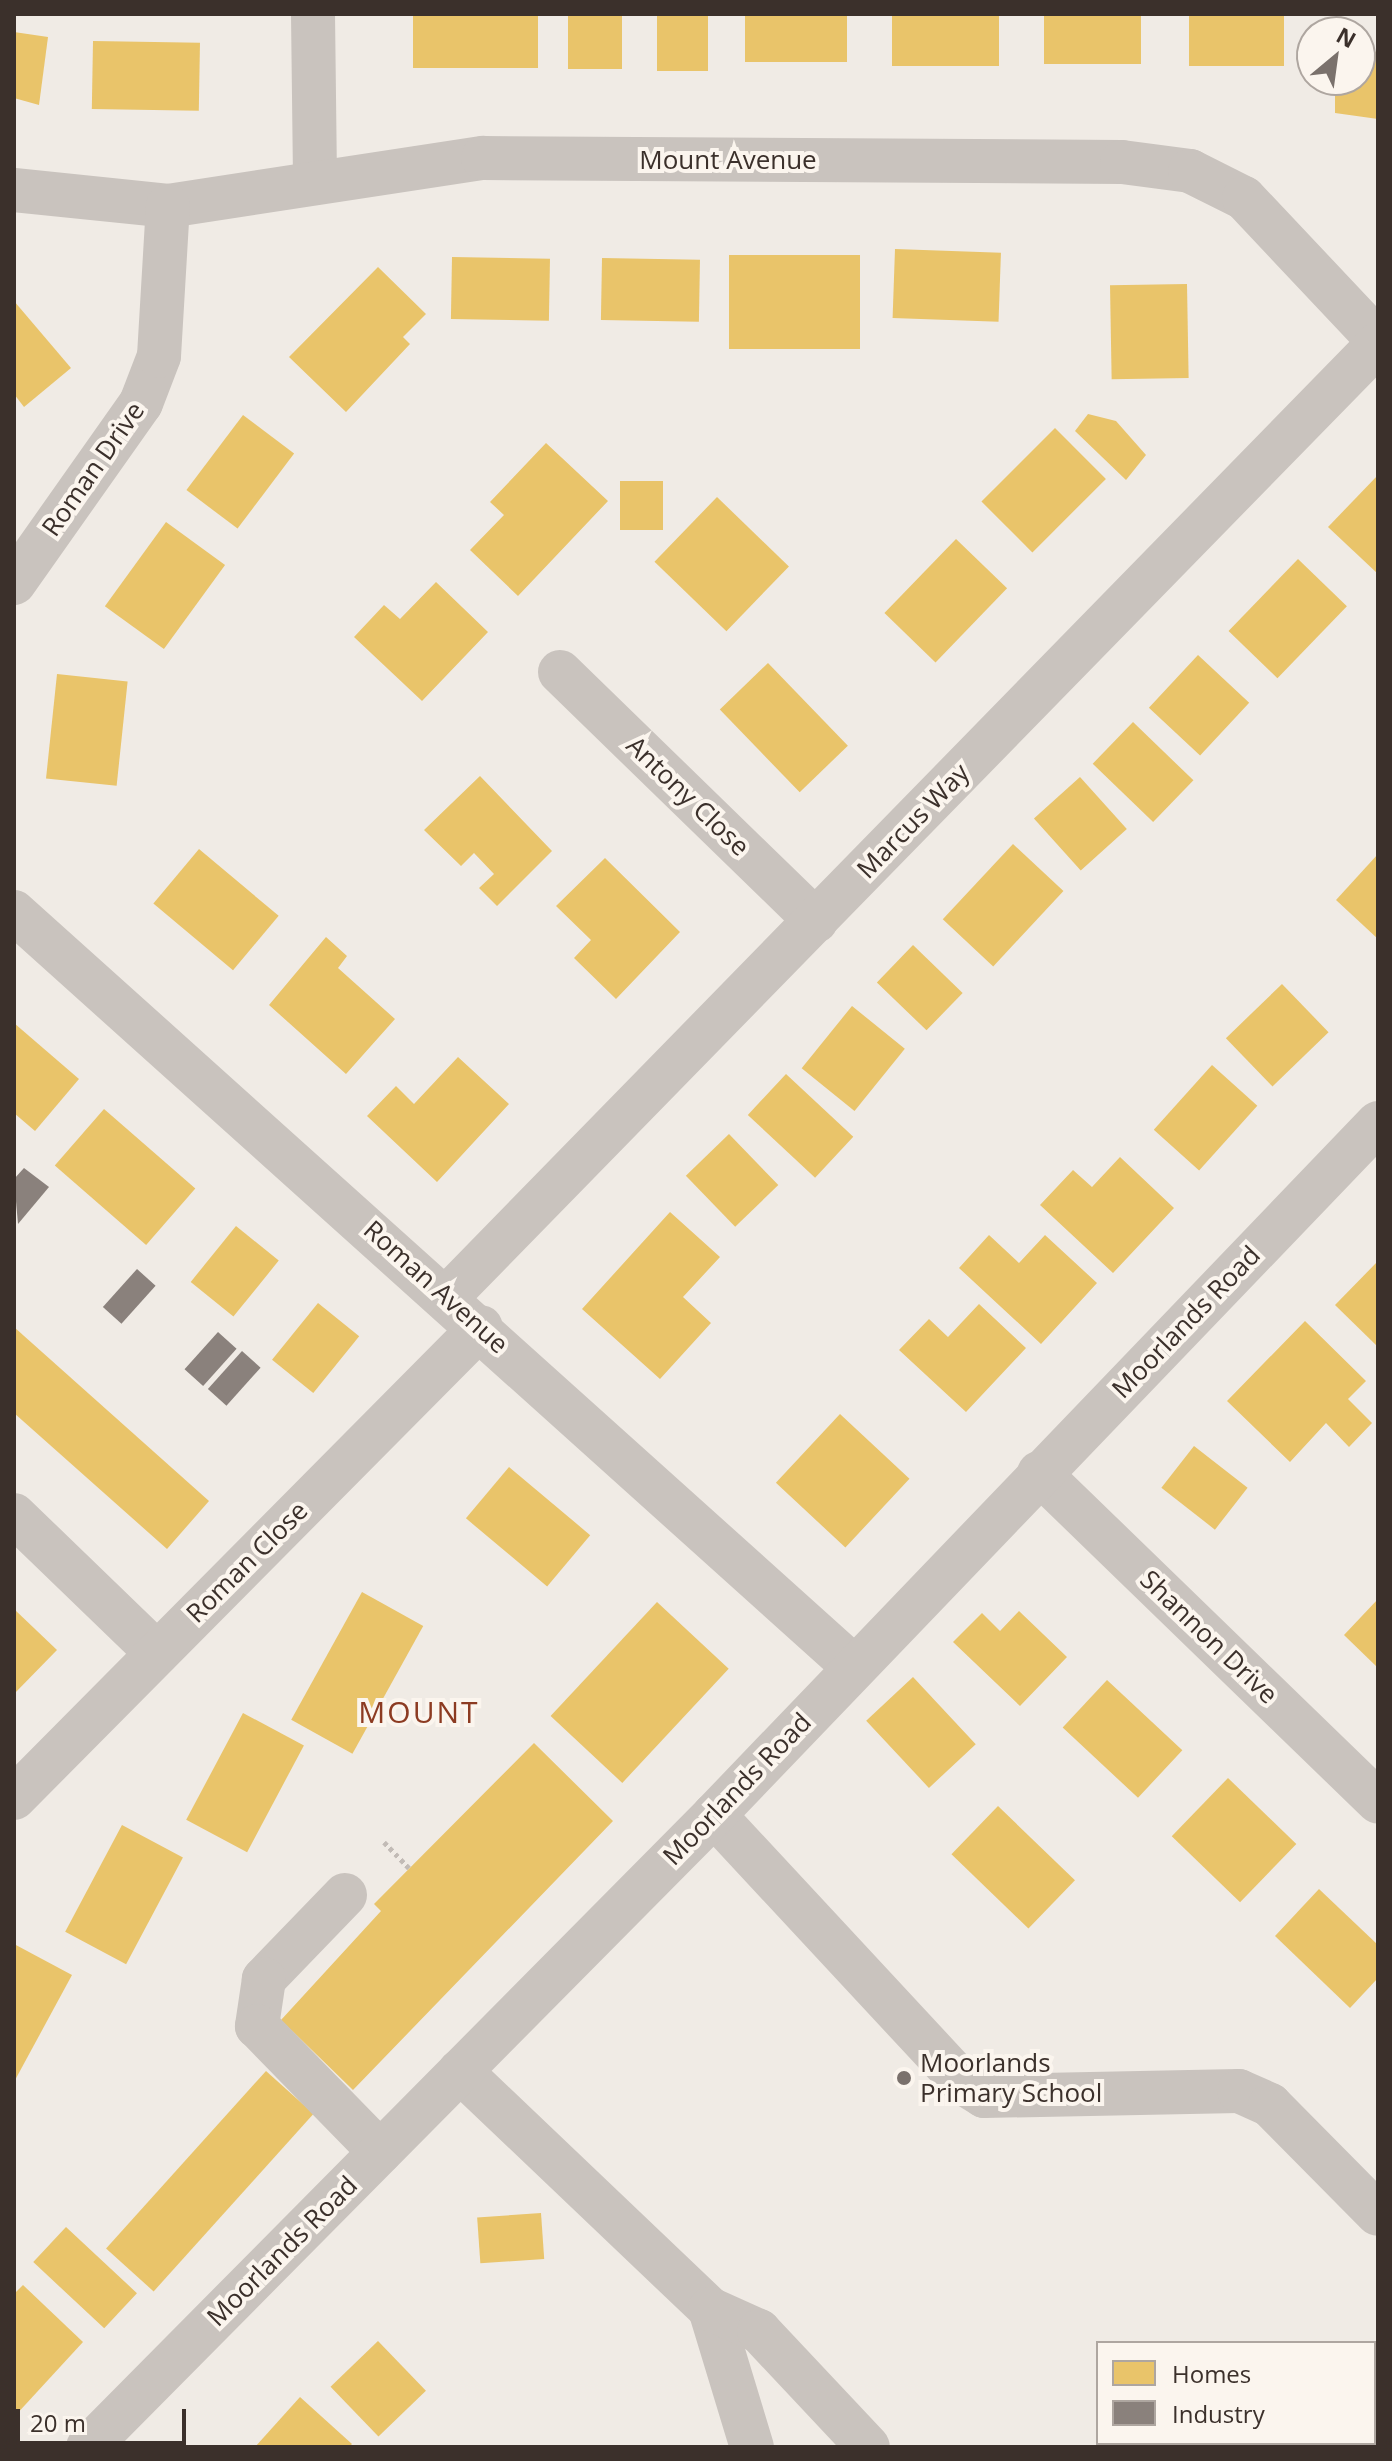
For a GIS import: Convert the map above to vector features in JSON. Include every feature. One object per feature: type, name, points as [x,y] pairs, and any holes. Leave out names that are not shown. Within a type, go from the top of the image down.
[{"type":"street","points":[[313,14],[315,180]]},
{"type":"street","name":"Mount Avenue","points":[[14,190],[168,206],[315,180],[483,158],[1122,162],[1190,171],[1244,198],[1378,342]]},
{"type":"street","name":"Roman Drive","points":[[14,583],[141,403],[159,356],[168,206]]},
{"type":"street","name":"Marcus Way","points":[[448,1296],[1378,342]]},
{"type":"street","name":"Antony Close","points":[[560,672],[816,921]]},
{"type":"street","name":"Roman Avenue","points":[[14,912],[448,1296],[853,1666]]},
{"type":"street","name":"Moorlands Road","points":[[88,2447],[714,1815],[853,1666],[1378,1123]]},
{"type":"street","name":"Roman Close","points":[[14,1798],[481,1327]]},
{"type":"street","name":"Shannon Drive","points":[[1039,1473],[1378,1802]]},
{"type":"street","points":[[14,1515],[157,1653]]},
{"type":"street","points":[[714,1815],[962,2082],[984,2096],[1239,2091],[1270,2105],[1378,2214]]},
{"type":"street","points":[[345,1895],[264,1979],[257,2026],[380,2152]]},
{"type":"street","points":[[460,2071],[710,2309],[759,2331],[868,2447]]},
{"type":"street","points":[[710,2309],[752,2447]]},
{"type":"path","points":[[384,1842],[409,1868]]},
{"type":"building: Homes","points":[[413,14],[538,14],[538,68],[413,68]]},
{"type":"building: Homes","points":[[568,14],[622,14],[622,69],[568,69]]},
{"type":"building: Homes","points":[[657,14],[708,14],[708,71],[657,71]]},
{"type":"building: Homes","points":[[745,14],[847,14],[847,62],[745,62]]},
{"type":"building: Homes","points":[[892,14],[999,14],[999,66],[892,66]]},
{"type":"building: Homes","points":[[1044,14],[1141,14],[1141,64],[1044,64]]},
{"type":"building: Homes","points":[[1189,14],[1284,14],[1284,66],[1189,66]]},
{"type":"building: Homes","points":[[14,32],[48,37],[39,105],[14,98]]},
{"type":"building: Homes","points":[[93,41],[200,43],[199,111],[92,109]]},
{"type":"building: Homes","points":[[1378,52],[1378,119],[1335,113],[1335,96],[1376,96]]},
{"type":"building: Homes","points":[[895,249],[1001,253],[999,322],[893,318]]},
{"type":"building: Homes","points":[[729,255],[860,255],[860,349],[729,349]]},
{"type":"building: Homes","points":[[452,257],[550,259],[549,321],[451,319]]},
{"type":"building: Homes","points":[[602,258],[700,260],[699,322],[601,320]]},
{"type":"building: Homes","points":[[378,267],[426,314],[403,337],[410,344],[346,412],[289,357]]},
{"type":"building: Homes","points":[[1187,284],[1189,378],[1112,379],[1110,285]]},
{"type":"building: Homes","points":[[14,301],[71,368],[24,407],[14,394]]},
{"type":"building: Homes","points":[[1088,414],[1116,421],[1146,455],[1126,480],[1075,431]]},
{"type":"building: Homes","points":[[243,415],[294,454],[238,529],[186,490]]},
{"type":"building: Homes","points":[[1055,428],[1106,479],[1032,552],[981,502]]},
{"type":"building: Homes","points":[[546,443],[608,501],[518,596],[470,550],[504,515],[490,502]]},
{"type":"building: Homes","points":[[1378,475],[1378,574],[1328,527]]},
{"type":"building: Homes","points":[[620,481],[663,481],[663,530],[620,530]]},
{"type":"building: Homes","points":[[717,497],[789,566],[726,631],[654,562]]},
{"type":"building: Homes","points":[[166,522],[225,565],[164,649],[105,606]]},
{"type":"building: Homes","points":[[956,539],[1007,588],[936,662],[884,613]]},
{"type":"building: Homes","points":[[1298,559],[1347,606],[1277,678],[1229,631]]},
{"type":"building: Homes","points":[[436,582],[488,632],[422,701],[354,637],[384,605],[400,619]]},
{"type":"building: Homes","points":[[1198,655],[1249,703],[1200,755],[1149,708]]},
{"type":"building: Homes","points":[[768,663],[848,746],[800,792],[720,710]]},
{"type":"building: Homes","points":[[57,674],[128,681],[117,786],[46,778]]},
{"type":"building: Homes","points":[[1133,722],[1193,780],[1153,822],[1093,764]]},
{"type":"building: Homes","points":[[480,776],[552,851],[497,906],[479,888],[494,874],[474,853],[461,866],[424,830]]},
{"type":"building: Homes","points":[[1080,777],[1127,829],[1081,871],[1034,818]]},
{"type":"building: Homes","points":[[1013,844],[1063,891],[993,966],[943,919]]},
{"type":"building: Homes","points":[[199,849],[279,916],[233,970],[153,903]]},
{"type":"building: Homes","points":[[1378,854],[1378,939],[1336,900]]},
{"type":"building: Homes","points":[[605,858],[680,932],[616,999],[574,958],[591,940],[556,906]]},
{"type":"building: Homes","points":[[326,937],[347,956],[338,968],[395,1019],[346,1074],[269,1005]]},
{"type":"building: Homes","points":[[913,945],[963,993],[927,1030],[877,982]]},
{"type":"building: Homes","points":[[1282,984],[1329,1032],[1272,1086],[1226,1038]]},
{"type":"building: Homes","points":[[852,1006],[905,1049],[855,1111],[802,1068]]},
{"type":"building: Homes","points":[[14,1023],[79,1079],[35,1131],[14,1113]]},
{"type":"building: Homes","points":[[458,1057],[509,1104],[437,1182],[367,1116],[396,1086],[414,1104]]},
{"type":"building: Homes","points":[[1212,1065],[1257,1106],[1199,1170],[1154,1130]]},
{"type":"building: Homes","points":[[786,1074],[853,1137],[815,1178],[748,1115]]},
{"type":"building: Homes","points":[[104,1109],[195,1188],[146,1245],[55,1166]]},
{"type":"building: Homes","points":[[729,1134],[778,1185],[735,1227],[686,1176]]},
{"type":"building: Homes","points":[[1120,1157],[1174,1208],[1113,1273],[1040,1205],[1073,1170],[1092,1187]]},
{"type":"building: Homes","points":[[670,1212],[720,1257],[683,1297],[711,1323],[660,1379],[582,1309]]},
{"type":"building: Homes","points":[[236,1226],[279,1261],[233,1317],[191,1282]]},
{"type":"building: Homes","points":[[989,1235],[1019,1263],[1045,1235],[1097,1283],[1041,1344],[959,1268]]},
{"type":"building: Homes","points":[[1378,1261],[1378,1347],[1335,1305]]},
{"type":"building: Homes","points":[[318,1303],[359,1336],[313,1393],[272,1360]]},
{"type":"building: Homes","points":[[979,1304],[1026,1348],[966,1412],[899,1350],[929,1319],[948,1337]]},
{"type":"building: Homes","points":[[1305,1321],[1366,1381],[1348,1399],[1372,1423],[1349,1447],[1326,1423],[1290,1462],[1227,1401]]},
{"type":"building: Homes","points":[[14,1327],[209,1501],[167,1549],[14,1413]]},
{"type":"building: Homes","points":[[840,1414],[909,1479],[845,1548],[776,1483]]},
{"type":"building: Homes","points":[[1194,1446],[1248,1488],[1215,1530],[1161,1488]]},
{"type":"building: Homes","points":[[509,1467],[590,1535],[547,1586],[466,1518]]},
{"type":"building: Homes","points":[[362,1592],[423,1626],[352,1754],[291,1720]]},
{"type":"building: Homes","points":[[1378,1599],[1378,1668],[1344,1635]]},
{"type":"building: Homes","points":[[657,1602],[729,1669],[622,1783],[551,1716]]},
{"type":"building: Homes","points":[[14,1609],[57,1650],[14,1694]]},
{"type":"building: Homes","points":[[1019,1611],[1067,1657],[1020,1706],[953,1642],[982,1613],[1000,1631]]},
{"type":"building: Homes","points":[[913,1677],[976,1744],[929,1788],[866,1721]]},
{"type":"building: Homes","points":[[1107,1680],[1182,1750],[1138,1798],[1063,1728]]},
{"type":"building: Homes","points":[[243,1713],[304,1745],[247,1852],[186,1820]]},
{"type":"building: Homes","points":[[534,1743],[613,1821],[353,2090],[281,2020],[381,1911],[374,1904]]},
{"type":"building: Homes","points":[[1228,1778],[1296,1844],[1240,1902],[1172,1836]]},
{"type":"building: Homes","points":[[998,1806],[1075,1880],[1028,1929],[951,1854]]},
{"type":"building: Homes","points":[[122,1825],[183,1857],[126,1964],[65,1932]]},
{"type":"building: Homes","points":[[1319,1889],[1378,1945],[1378,1978],[1350,2008],[1275,1936]]},
{"type":"building: Homes","points":[[14,1944],[72,1975],[14,2082]]},
{"type":"building: Homes","points":[[266,2071],[314,2114],[154,2291],[106,2249]]},
{"type":"building: Homes","points":[[541,2213],[544,2259],[480,2263],[477,2217]]},
{"type":"building: Homes","points":[[66,2227],[137,2293],[104,2328],[33,2262]]},
{"type":"building: Homes","points":[[23,2285],[83,2342],[14,2417],[14,2294]]},
{"type":"building: Homes","points":[[378,2341],[426,2391],[378,2436],[331,2387]]},
{"type":"building: Homes","points":[[300,2397],[352,2444],[349,2447],[255,2447]]},
{"type":"building: Industry","points":[[24,1168],[49,1187],[18,1224],[14,1179]]},
{"type":"building: Industry","points":[[137,1269],[156,1286],[121,1324],[103,1307]]},
{"type":"building: Industry","points":[[218,1332],[237,1349],[203,1386],[185,1369]]},
{"type":"building: Industry","points":[[242,1351],[261,1368],[226,1406],[208,1389]]},
{"type":"place","name":"Moorlands Primary School","points":[[904,2078]]},
{"type":"district","name":"MOUNT","points":[[419,1712]]}]
